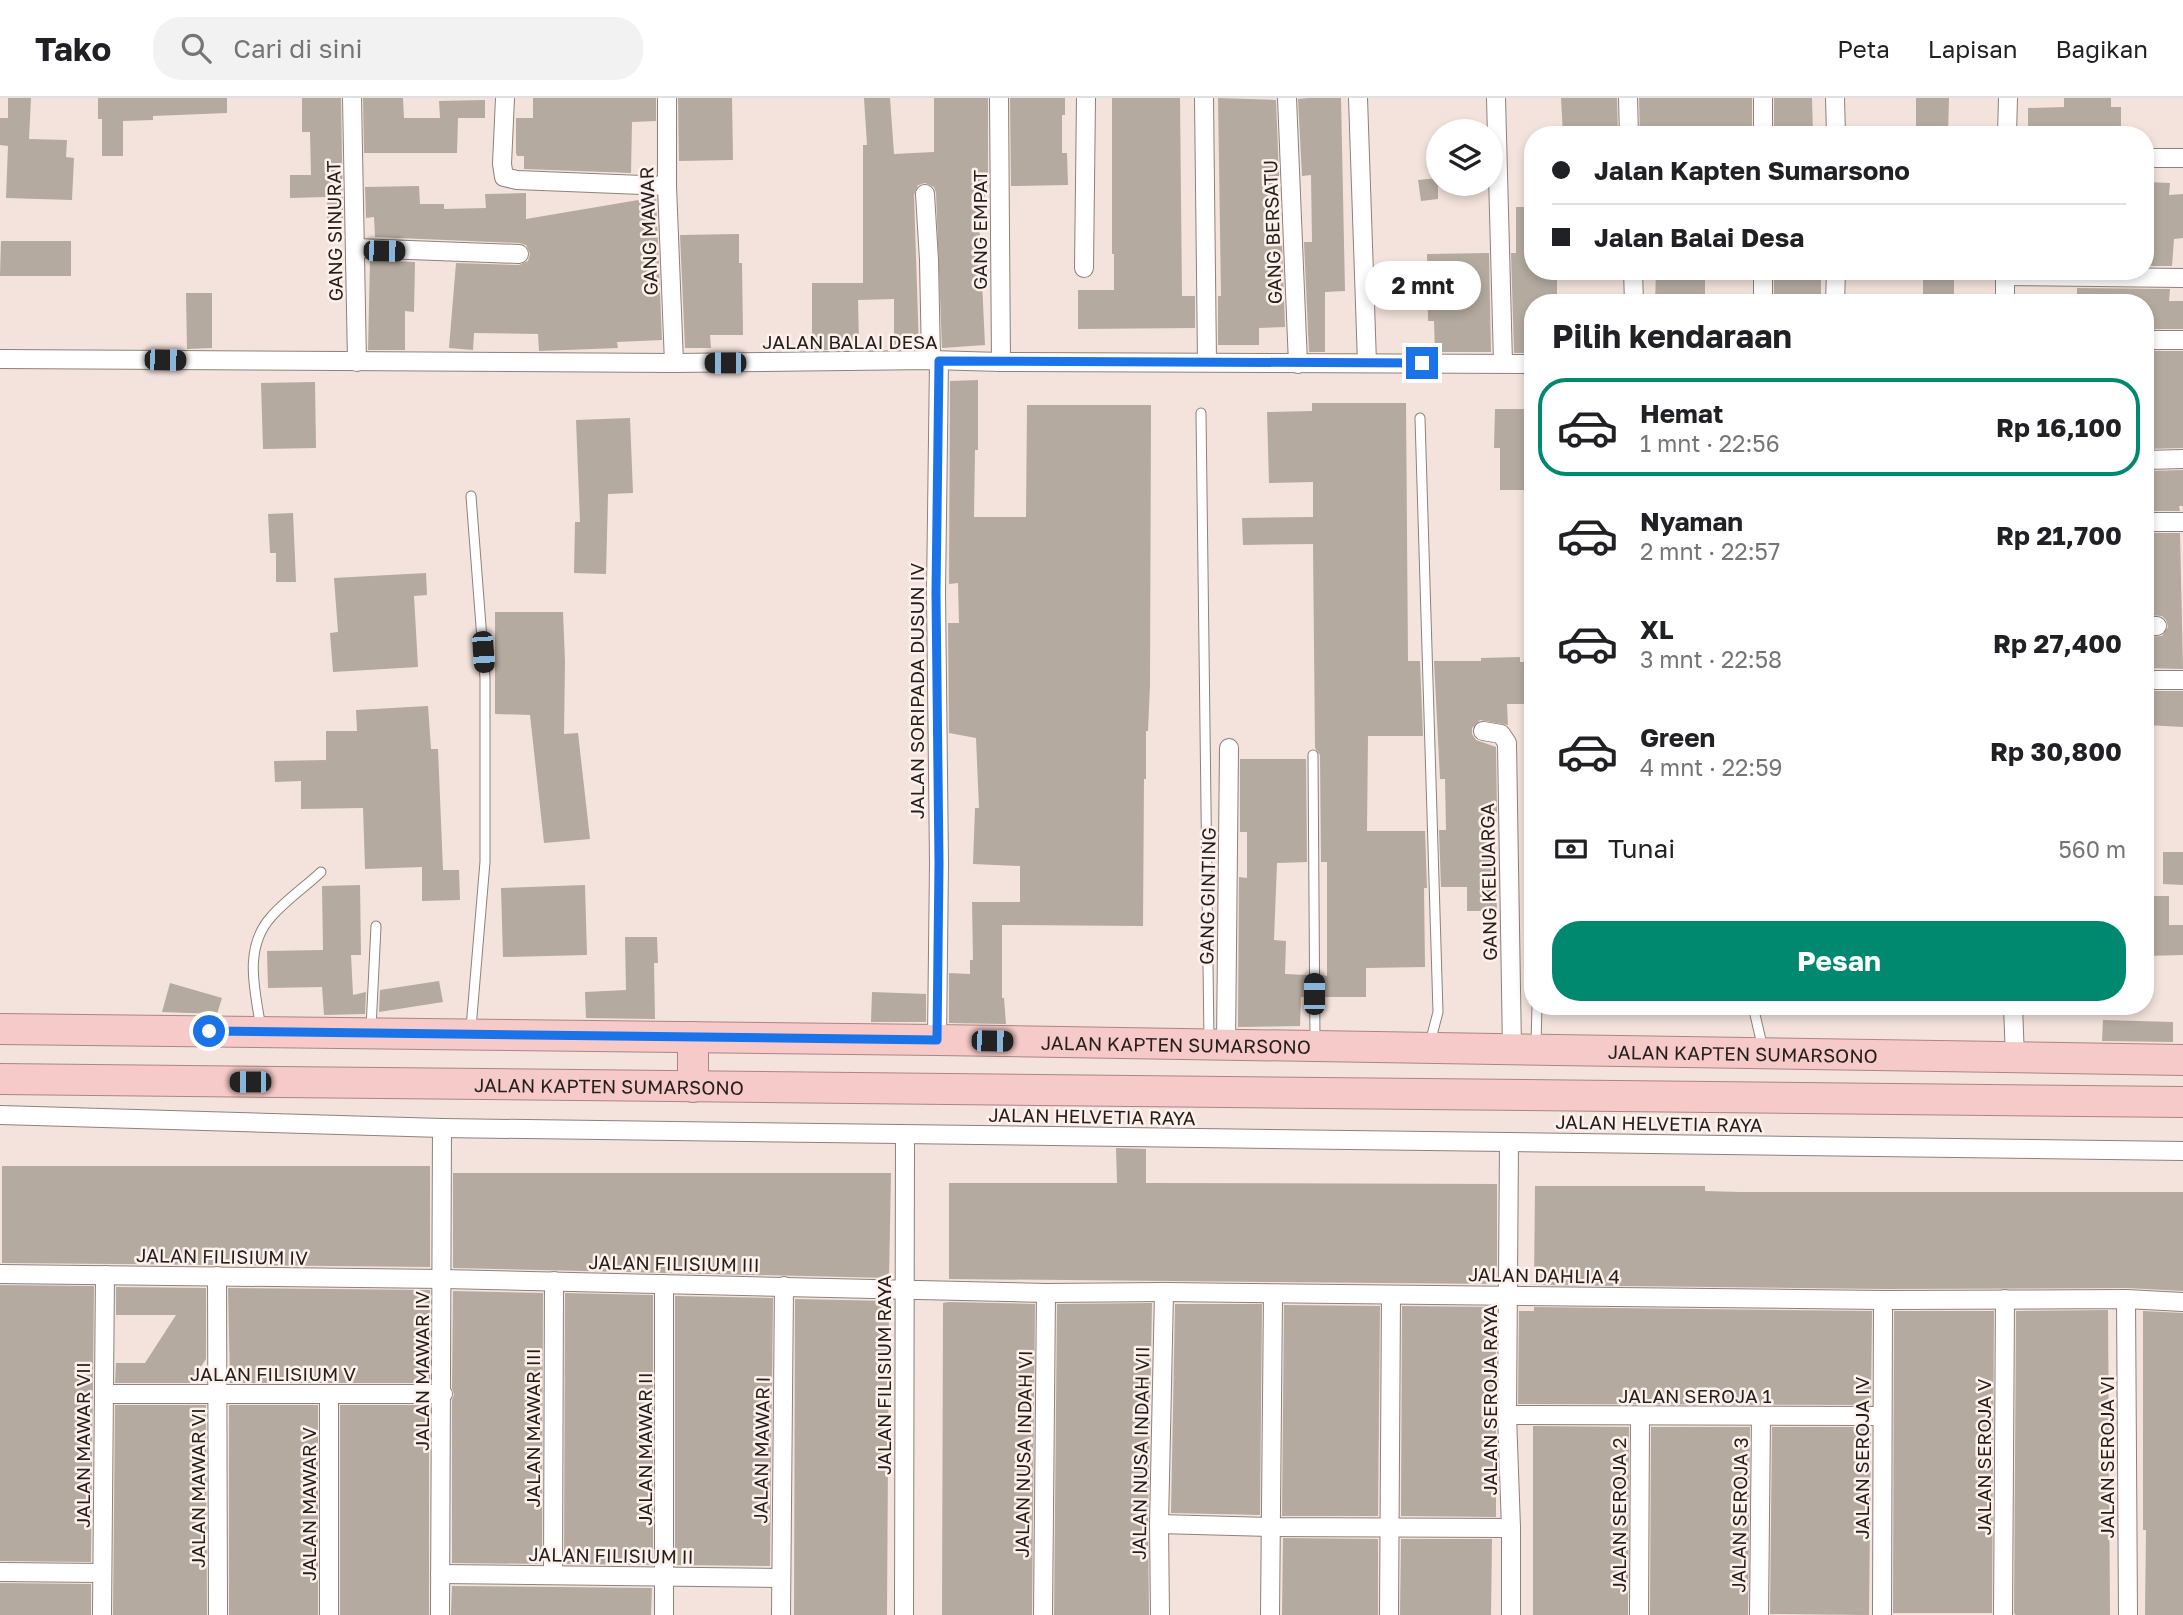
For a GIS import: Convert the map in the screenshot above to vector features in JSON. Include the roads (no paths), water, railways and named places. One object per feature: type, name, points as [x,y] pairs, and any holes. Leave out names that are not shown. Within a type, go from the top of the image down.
[{"type":"highway","name":"JALAN KAPTEN SUMARSONO","points":[[0,1029],[693,1037],[937,1030],[1217,1044],[2183,1060]]},
{"type":"highway","points":[[693,1037],[693,1087]]},
{"type":"highway","name":"JALAN KAPTEN SUMARSONO","points":[[0,1079],[2183,1102]]},
{"type":"street","name":"GANG SINURAT","points":[[352,98],[357,362]]},
{"type":"street","points":[[505,98],[502,164],[504,177],[517,180],[667,186]]},
{"type":"street","name":"GANG MAWAR","points":[[667,98],[667,186],[674,363]]},
{"type":"street","name":"GANG EMPAT","points":[[999,98],[1001,362]]},
{"type":"street","points":[[1084,268],[1086,98]]},
{"type":"street","points":[[1204,98],[1207,362]]},
{"type":"street","name":"GANG BERSATU","points":[[1287,98],[1298,364]]},
{"type":"street","points":[[1358,98],[1367,363]]},
{"type":"street","points":[[1496,98],[1503,363]]},
{"type":"street","points":[[1628,98],[1629,126]]},
{"type":"street","points":[[1763,98],[1763,126]]},
{"type":"street","points":[[1835,98],[1836,126]]},
{"type":"street","points":[[2007,126],[2008,98]]},
{"type":"street","points":[[2154,158],[2183,158]]},
{"type":"street","name":"JALAN SORIPADA DUSUN IV","points":[[925,194],[935,360],[939,863],[937,1030]]},
{"type":"street","points":[[356,248],[519,254]]},
{"type":"street","points":[[2154,277],[2183,278]]},
{"type":"street","points":[[2154,340],[2183,340]]},
{"type":"street","name":"JALAN BALAI DESA","points":[[0,359],[1524,364]]},
{"type":"street","points":[[2154,460],[2183,460]]},
{"type":"street","points":[[2154,522],[2183,522]]},
{"type":"street","points":[[2154,680],[2183,680]]},
{"type":"street","name":"GANG KELUARGA","points":[[1483,731],[1501,734],[1507,743],[1524,1049]]},
{"type":"street","name":"GANG GINTING","points":[[1217,1044],[1229,748]]},
{"type":"street","points":[[2013,1015],[2015,1058]]},
{"type":"street","name":"JALAN HELVETIA RAYA","points":[[0,1115],[442,1128],[2183,1151]]},
{"type":"street","name":"JALAN MAWAR IV","points":[[440,1615],[442,1128]]},
{"type":"street","name":"JALAN FILISIUM RAYA","points":[[904,1615],[905,1135]]},
{"type":"street","name":"JALAN SEROJA RAYA","points":[[1509,1142],[1510,1296],[1507,1415],[1511,1615]]},
{"type":"street","name":"JALAN FILISIUM IV","points":[[0,1274],[443,1279]]},
{"type":"street","name":"JALAN MAWAR VII","points":[[102,1615],[105,1275]]},
{"type":"street","name":"JALAN MAWAR VI","points":[[217,1276],[218,1615]]},
{"type":"street","name":"JALAN FILISIUM III","points":[[443,1279],[904,1288]]},
{"type":"street","name":"JALAN MAWAR III","points":[[553,1575],[554,1281]]},
{"type":"street","name":"JALAN MAWAR II","points":[[664,1283],[664,1615]]},
{"type":"street","name":"JALAN MAWAR I","points":[[781,1615],[784,1286]]},
{"type":"street","name":"JALAN DAHLIA 4","points":[[904,1288],[1046,1293],[2183,1301]]},
{"type":"street","name":"JALAN NUSA INDAH VII","points":[[1160,1615],[1159,1524],[1164,1292]]},
{"type":"street","name":"JALAN NUSA INDAH VI","points":[[1043,1615],[1046,1293]]},
{"type":"street","points":[[1270,1615],[1273,1294]]},
{"type":"street","points":[[1389,1615],[1391,1294]]},
{"type":"street","name":"JALAN SEROJA V","points":[[2003,1615],[2005,1299]]},
{"type":"street","name":"JALAN SEROJA VI","points":[[2126,1299],[2128,1615]]},
{"type":"street","name":"JALAN SEROJA IV","points":[[1882,1615],[1883,1300]]},
{"type":"street","name":"JALAN FILISIUM V","points":[[104,1394],[443,1394]]},
{"type":"street","name":"JALAN MAWAR V","points":[[329,1394],[329,1615]]},
{"type":"street","name":"JALAN SEROJA 1","points":[[1507,1415],[1882,1416]]},
{"type":"street","name":"JALAN SEROJA 2","points":[[1639,1615],[1640,1416]]},
{"type":"street","name":"JALAN SEROJA 3","points":[[1759,1615],[1761,1416]]},
{"type":"street","points":[[1159,1524],[1511,1528]]},
{"type":"street","points":[[0,1572],[102,1573]]},
{"type":"street","name":"JALAN FILISIUM II","points":[[440,1574],[780,1578]]},
{"type":"lane","points":[[1201,414],[1217,1044]]},
{"type":"lane","points":[[1420,418],[1438,1012],[1429,1048]]},
{"type":"lane","points":[[471,496],[485,678],[485,849],[471,1034]]},
{"type":"lane","points":[[1313,755],[1315,1046]]},
{"type":"lane","points":[[261,1032],[252,978],[256,943],[270,918],[321,872]]},
{"type":"lane","points":[[371,1033],[376,926]]},
{"type":"lane","points":[[1524,1049],[1534,1015]]},
{"type":"lane","points":[[1756,1015],[1764,1053]]}]
